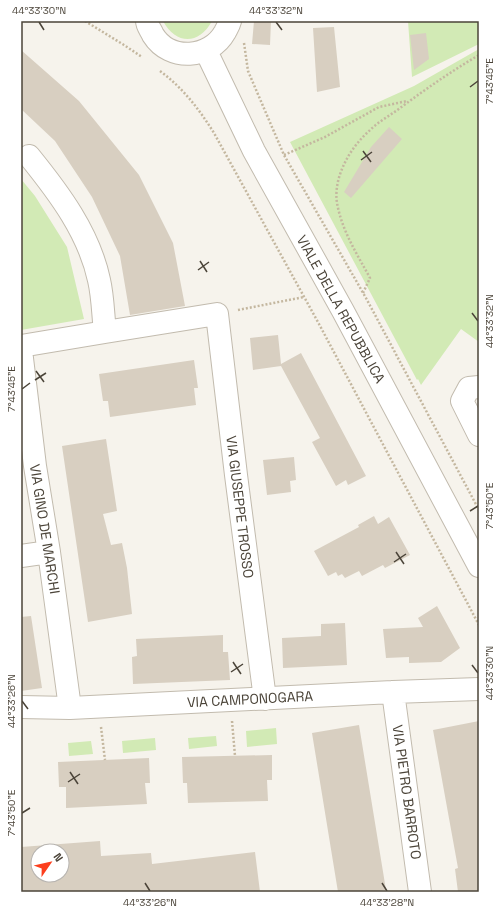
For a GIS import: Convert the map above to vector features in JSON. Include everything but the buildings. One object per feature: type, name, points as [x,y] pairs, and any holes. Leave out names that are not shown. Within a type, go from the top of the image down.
[{"type":"street","points":[[147,21],[147,25],[156,40],[171,51],[188,55],[206,51],[220,40],[230,21]]},
{"type":"street","name":"VIALE DELLA REPUBBLICA","points":[[206,51],[254,151],[343,310],[476,554]]},
{"type":"street","points":[[29,156],[62,200],[78,225],[92,255],[99,281],[105,332]]},
{"type":"street","points":[[21,346],[218,314]]},
{"type":"street","name":"VIA GIUSEPPE TROSSO","points":[[218,314],[222,357],[265,699]]},
{"type":"street","name":"VIA GINO DE MARCHI","points":[[21,350],[28,467],[49,552],[70,708]]},
{"type":"street","points":[[479,386],[469,388],[462,400],[479,435]]},
{"type":"street","points":[[21,556],[49,552]]},
{"type":"street","name":"VIA CAMPONOGARA","points":[[21,707],[70,708],[479,689]]},
{"type":"street","name":"VIA PIETRO BARROTO","points":[[393,692],[420,892]]},
{"type":"path","points":[[85,21],[148,62]]},
{"type":"path","points":[[244,39],[248,71],[284,154],[363,294],[479,510]]},
{"type":"path","points":[[363,294],[370,278],[345,233],[337,202],[338,179],[345,163],[355,147],[369,131],[409,101],[479,55]]},
{"type":"path","points":[[154,66],[184,92],[197,106],[208,124],[304,297],[479,625]]},
{"type":"path","points":[[284,154],[325,137],[379,107],[409,101]]},
{"type":"path","points":[[218,314],[304,297]]},
{"type":"path","points":[[232,719],[235,756]]},
{"type":"path","points":[[101,723],[105,760]]},
{"type":"green space","points":[[163,21],[212,21],[207,29],[201,34],[194,38],[188,39],[181,38],[174,34],[168,29]]},
{"type":"green space","points":[[408,21],[479,21],[479,44],[412,77]]},
{"type":"green space","points":[[479,49],[479,342],[461,329],[421,385],[290,142],[414,86]]},
{"type":"green space","points":[[21,179],[35,196],[67,247],[84,319],[21,330]]},
{"type":"green space","points":[[276,728],[277,744],[247,747],[246,731]]},
{"type":"green space","points":[[216,736],[217,746],[189,749],[188,738]]},
{"type":"green space","points":[[155,738],[156,750],[123,753],[122,741]]},
{"type":"green space","points":[[91,741],[93,754],[69,756],[68,743]]}]
